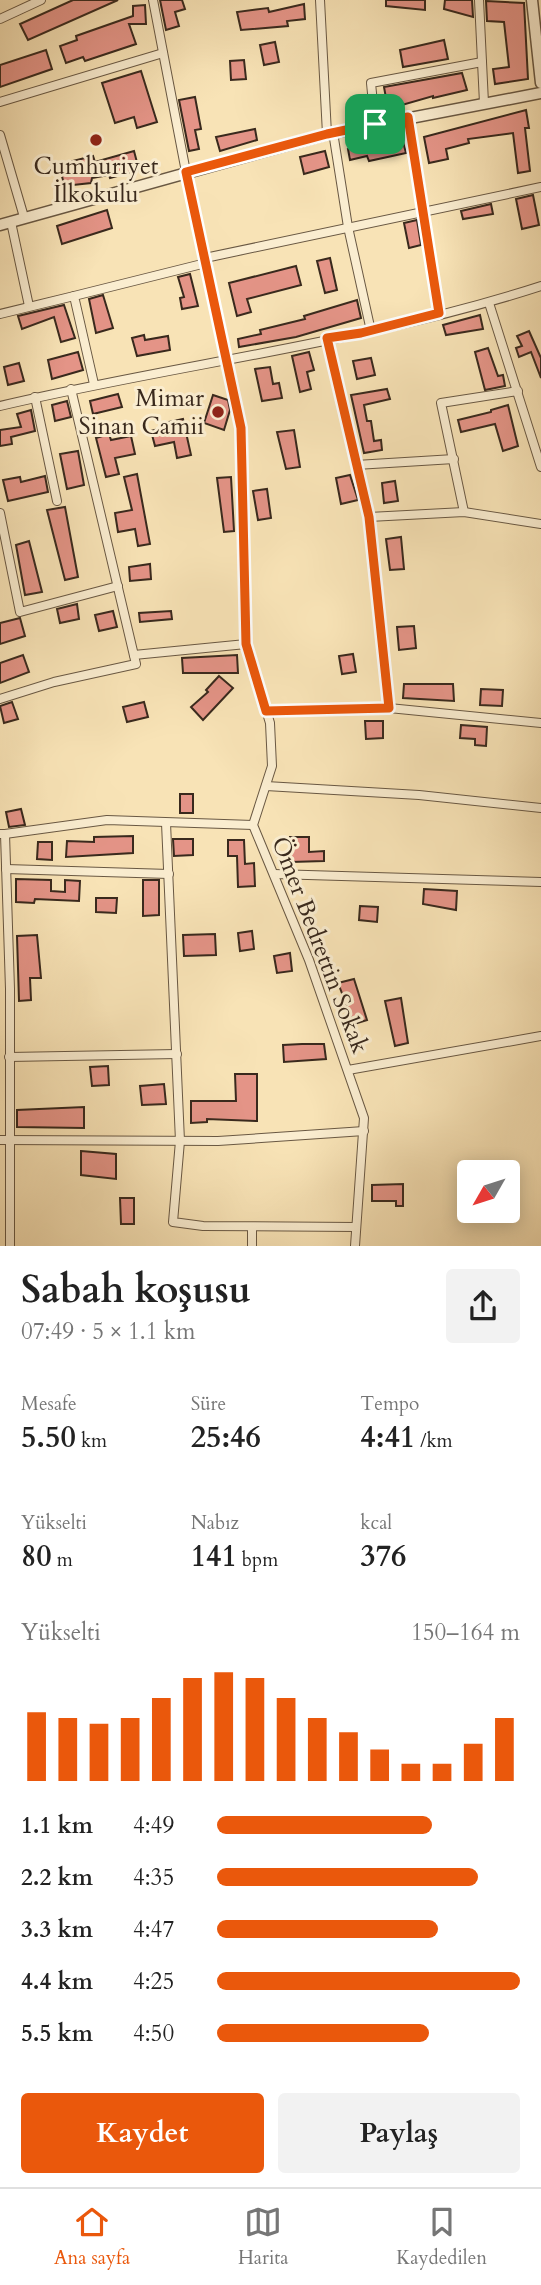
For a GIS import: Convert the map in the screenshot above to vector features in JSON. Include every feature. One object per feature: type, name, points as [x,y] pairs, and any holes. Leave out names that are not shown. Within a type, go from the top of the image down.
[{"type":"street","points":[[0,19],[41,0]]},
{"type":"street","name":"Ömer Bedrettin Sokak","points":[[153,0],[186,172],[241,428],[246,644],[270,723],[272,766],[253,825],[309,960],[364,1118],[355,1245]]},
{"type":"street","points":[[320,0],[330,133],[371,331]]},
{"type":"street","points":[[479,0],[484,103]]},
{"type":"street","points":[[532,0],[541,83]]},
{"type":"street","points":[[0,102],[163,52]]},
{"type":"street","points":[[375,124],[371,83],[482,62]]},
{"type":"street","points":[[30,306],[5,223],[330,133],[541,93]]},
{"type":"street","points":[[408,117],[439,313]]},
{"type":"street","points":[[0,135],[24,218]]},
{"type":"street","points":[[0,314],[348,227],[541,187]]},
{"type":"street","points":[[0,405],[94,384],[371,331],[489,303],[541,286]]},
{"type":"street","points":[[74,296],[94,384]]},
{"type":"street","points":[[489,303],[541,467]]},
{"type":"street","points":[[327,338],[369,517],[389,708]]},
{"type":"street","points":[[0,699],[54,682],[136,664],[71,389]]},
{"type":"street","points":[[464,512],[441,403],[518,391]]},
{"type":"street","points":[[35,397],[57,500]]},
{"type":"street","points":[[356,465],[454,459]]},
{"type":"street","points":[[369,517],[464,512],[541,524]]},
{"type":"street","points":[[0,513],[20,612],[118,586]]},
{"type":"street","points":[[134,655],[246,644]]},
{"type":"street","points":[[266,711],[389,708],[541,723]]},
{"type":"street","points":[[266,786],[419,795],[541,808]]},
{"type":"street","points":[[10,1245],[4,1140],[9,1057],[5,1038],[6,869],[3,834],[107,820],[253,825]]},
{"type":"street","points":[[166,823],[180,1141],[173,1222],[203,1226],[356,1227]]},
{"type":"street","points":[[6,869],[169,874]]},
{"type":"street","points":[[274,874],[541,882]]},
{"type":"street","points":[[348,1070],[541,1036]]},
{"type":"street","points":[[9,1057],[177,1054]]},
{"type":"street","points":[[4,1140],[180,1141],[364,1131]]},
{"type":"street","points":[[252,1227],[252,1245]]},
{"type":"building","points":[[73,0],[118,0],[28,40],[20,24]]},
{"type":"building","points":[[160,0],[182,0],[185,9],[175,12],[179,26],[166,30]]},
{"type":"building","points":[[386,0],[425,0],[425,10],[386,6]]},
{"type":"building","points":[[445,0],[472,0],[473,17],[444,9]]},
{"type":"building","points":[[486,1],[524,3],[528,79],[495,84],[493,69],[509,67],[504,22],[487,21]]},
{"type":"building","points":[[304,4],[305,19],[287,21],[288,26],[241,30],[237,12],[268,8],[269,12]]},
{"type":"building","points":[[145,5],[146,24],[129,24],[136,44],[85,61],[83,57],[66,63],[60,46],[77,40],[76,36],[133,16],[133,6]]},
{"type":"building","points":[[444,40],[448,59],[403,67],[400,50]]},
{"type":"building","points":[[275,42],[279,62],[264,65],[260,45]]},
{"type":"building","points":[[46,50],[52,69],[0,87],[0,65]]},
{"type":"building","points":[[244,60],[246,79],[231,80],[230,61]]},
{"type":"building","points":[[141,71],[157,122],[137,128],[134,117],[115,123],[102,83]]},
{"type":"building","points":[[462,73],[467,90],[433,96],[388,109],[384,87]]},
{"type":"building","points":[[195,97],[201,129],[195,130],[199,149],[189,151],[179,100]]},
{"type":"building","points":[[526,110],[529,128],[525,128],[530,171],[518,173],[513,133],[468,139],[469,143],[446,149],[448,159],[429,163],[424,137]]},
{"type":"building","points":[[255,129],[257,140],[220,151],[216,137]]},
{"type":"building","points":[[402,138],[406,153],[369,161],[367,156],[350,160],[348,149]]},
{"type":"building","points":[[134,151],[139,170],[110,178],[109,175],[92,178],[91,183],[64,186],[60,166],[65,163],[93,156],[95,162]]},
{"type":"building","points":[[325,151],[329,167],[304,174],[300,157]]},
{"type":"building","points":[[533,195],[539,225],[522,229],[516,199]]},
{"type":"building","points":[[491,204],[493,214],[463,219],[461,211]]},
{"type":"building","points":[[107,210],[112,228],[62,244],[57,226]]},
{"type":"building","points":[[417,220],[421,245],[409,248],[404,223]]},
{"type":"building","points":[[330,258],[337,290],[325,293],[317,261]]},
{"type":"building","points":[[296,266],[301,285],[247,299],[251,312],[237,316],[229,283]]},
{"type":"building","points":[[190,274],[198,306],[182,309],[180,298],[184,297],[178,277]]},
{"type":"building","points":[[103,295],[113,328],[96,333],[89,299]]},
{"type":"building","points":[[357,300],[361,318],[296,337],[239,347],[238,339],[261,334],[260,330],[305,319],[304,316]]},
{"type":"building","points":[[64,305],[75,338],[61,342],[54,317],[22,329],[18,316]]},
{"type":"building","points":[[480,315],[483,329],[446,335],[443,325]]},
{"type":"building","points":[[529,331],[541,358],[541,378],[531,352],[519,357],[516,348],[522,346],[517,336]]},
{"type":"building","points":[[144,335],[145,340],[168,336],[170,350],[137,356],[132,338]]},
{"type":"building","points":[[488,348],[498,376],[503,375],[505,386],[485,390],[475,352]]},
{"type":"building","points":[[78,352],[83,370],[52,379],[48,360]]},
{"type":"building","points":[[309,352],[314,370],[307,372],[311,389],[300,392],[292,356]]},
{"type":"building","points":[[371,358],[375,375],[357,379],[353,361]]},
{"type":"building","points":[[19,363],[24,381],[8,385],[4,367]]},
{"type":"building","points":[[270,367],[273,384],[279,383],[282,398],[262,401],[255,369]]},
{"type":"building","points":[[387,389],[390,399],[364,405],[367,421],[371,421],[374,441],[381,440],[382,450],[364,453],[351,395]]},
{"type":"building","points":[[118,394],[122,407],[93,414],[90,401]]},
{"type":"building","name":"Mimar Sinan Camii","points":[[213,395],[228,400],[230,410],[224,430],[204,423]]},
{"type":"building","points":[[67,401],[71,417],[55,421],[52,405]]},
{"type":"building","points":[[508,405],[518,446],[503,451],[495,424],[461,432],[458,420]]},
{"type":"building","points":[[31,410],[35,431],[11,437],[12,444],[0,446],[0,430],[21,427],[17,414]]},
{"type":"building","points":[[183,419],[191,455],[177,458],[174,442],[155,446],[151,431],[170,426],[169,422]]},
{"type":"building","points":[[294,430],[300,467],[286,469],[277,432]]},
{"type":"building","points":[[109,434],[111,440],[131,436],[135,454],[115,458],[119,474],[106,477],[96,438]]},
{"type":"building","points":[[78,451],[84,485],[67,489],[60,454]]},
{"type":"building","points":[[137,474],[150,544],[138,546],[135,529],[118,532],[115,513],[132,510],[124,477]]},
{"type":"building","points":[[350,475],[358,500],[341,504],[336,478]]},
{"type":"building","points":[[45,476],[48,492],[8,501],[3,480],[20,477],[21,482]]},
{"type":"building","points":[[231,477],[234,531],[224,532],[217,478]]},
{"type":"building","points":[[395,481],[398,501],[384,503],[382,483]]},
{"type":"building","points":[[267,489],[271,518],[258,520],[253,491]]},
{"type":"building","points":[[65,507],[78,577],[65,580],[47,510]]},
{"type":"building","points":[[401,537],[404,569],[390,570],[386,539]]},
{"type":"building","points":[[29,541],[42,592],[25,595],[16,545]]},
{"type":"building","points":[[150,564],[151,579],[130,581],[129,567]]},
{"type":"building","points":[[77,604],[79,619],[60,623],[57,609]]},
{"type":"building","points":[[113,611],[117,627],[99,631],[95,615]]},
{"type":"building","points":[[171,611],[172,619],[140,622],[139,613]]},
{"type":"building","points":[[20,618],[25,636],[0,644],[0,623]]},
{"type":"building","points":[[414,626],[416,648],[399,650],[397,627]]},
{"type":"building","points":[[353,654],[356,672],[342,674],[339,656]]},
{"type":"building","points":[[23,655],[29,672],[0,683],[0,663]]},
{"type":"building","points":[[237,655],[238,673],[183,673],[182,658]]},
{"type":"building","points":[[219,676],[233,688],[203,720],[191,707],[208,692],[206,690]]},
{"type":"building","points":[[404,684],[453,684],[454,701],[403,698]]},
{"type":"building","points":[[481,689],[503,690],[502,706],[480,705]]},
{"type":"building","points":[[12,702],[18,719],[4,723],[0,706]]},
{"type":"building","points":[[144,702],[148,717],[127,722],[123,707]]},
{"type":"building","points":[[365,721],[383,721],[383,738],[366,739]]},
{"type":"building","points":[[461,725],[487,727],[486,746],[475,745],[475,739],[460,738]]},
{"type":"building","points":[[180,794],[193,794],[193,813],[180,813]]},
{"type":"building","points":[[21,809],[25,825],[9,827],[6,812]]},
{"type":"building","points":[[133,836],[133,853],[66,857],[67,841],[94,842],[94,837]]},
{"type":"building","points":[[290,837],[309,837],[309,852],[324,851],[324,861],[291,862]]},
{"type":"building","points":[[173,839],[193,839],[193,855],[174,856]]},
{"type":"building","points":[[228,840],[244,840],[245,864],[254,863],[255,886],[238,887],[237,856],[228,856]]},
{"type":"building","points":[[38,842],[52,842],[52,860],[37,859]]},
{"type":"building","points":[[16,879],[51,880],[51,891],[65,892],[65,880],[80,881],[79,901],[35,899],[34,903],[16,902]]},
{"type":"building","points":[[143,880],[159,880],[159,915],[143,916]]},
{"type":"building","points":[[424,889],[457,891],[456,910],[423,904]]},
{"type":"building","points":[[96,898],[117,898],[116,913],[96,912]]},
{"type":"building","points":[[360,906],[378,907],[377,922],[359,920]]},
{"type":"building","points":[[252,931],[254,949],[240,951],[238,933]]},
{"type":"building","points":[[215,934],[216,955],[184,956],[183,935]]},
{"type":"building","points":[[37,935],[41,978],[30,978],[31,1000],[19,1001],[17,936]]},
{"type":"building","points":[[290,953],[292,971],[277,973],[274,956]]},
{"type":"building","points":[[354,979],[367,1020],[354,1024],[338,983]]},
{"type":"building","points":[[401,998],[408,1043],[395,1046],[385,1001]]},
{"type":"building","points":[[324,1044],[326,1059],[284,1062],[283,1045]]},
{"type":"building","points":[[108,1066],[109,1085],[92,1086],[90,1067]]},
{"type":"building","points":[[235,1074],[257,1074],[257,1121],[207,1119],[207,1122],[191,1123],[191,1101],[236,1101]]},
{"type":"building","points":[[164,1084],[166,1104],[142,1105],[140,1086]]},
{"type":"building","points":[[84,1107],[84,1128],[17,1127],[17,1110]]},
{"type":"building","points":[[81,1151],[116,1154],[116,1179],[81,1175]]},
{"type":"building","points":[[403,1184],[403,1206],[396,1206],[396,1201],[372,1201],[372,1185]]},
{"type":"building","points":[[120,1198],[134,1198],[134,1224],[121,1224]]},
{"type":"place","name":"Cumhuriyet İlkokulu","points":[[96,140]]},
{"type":"place","name":"Mimar Sinan Camii","points":[[218,412]]},
{"type":"route","points":[[408,117],[439,313],[361,333],[327,338],[369,517],[389,708],[266,711],[246,644],[241,428],[186,172],[327,134],[375,124],[408,117]]}]
